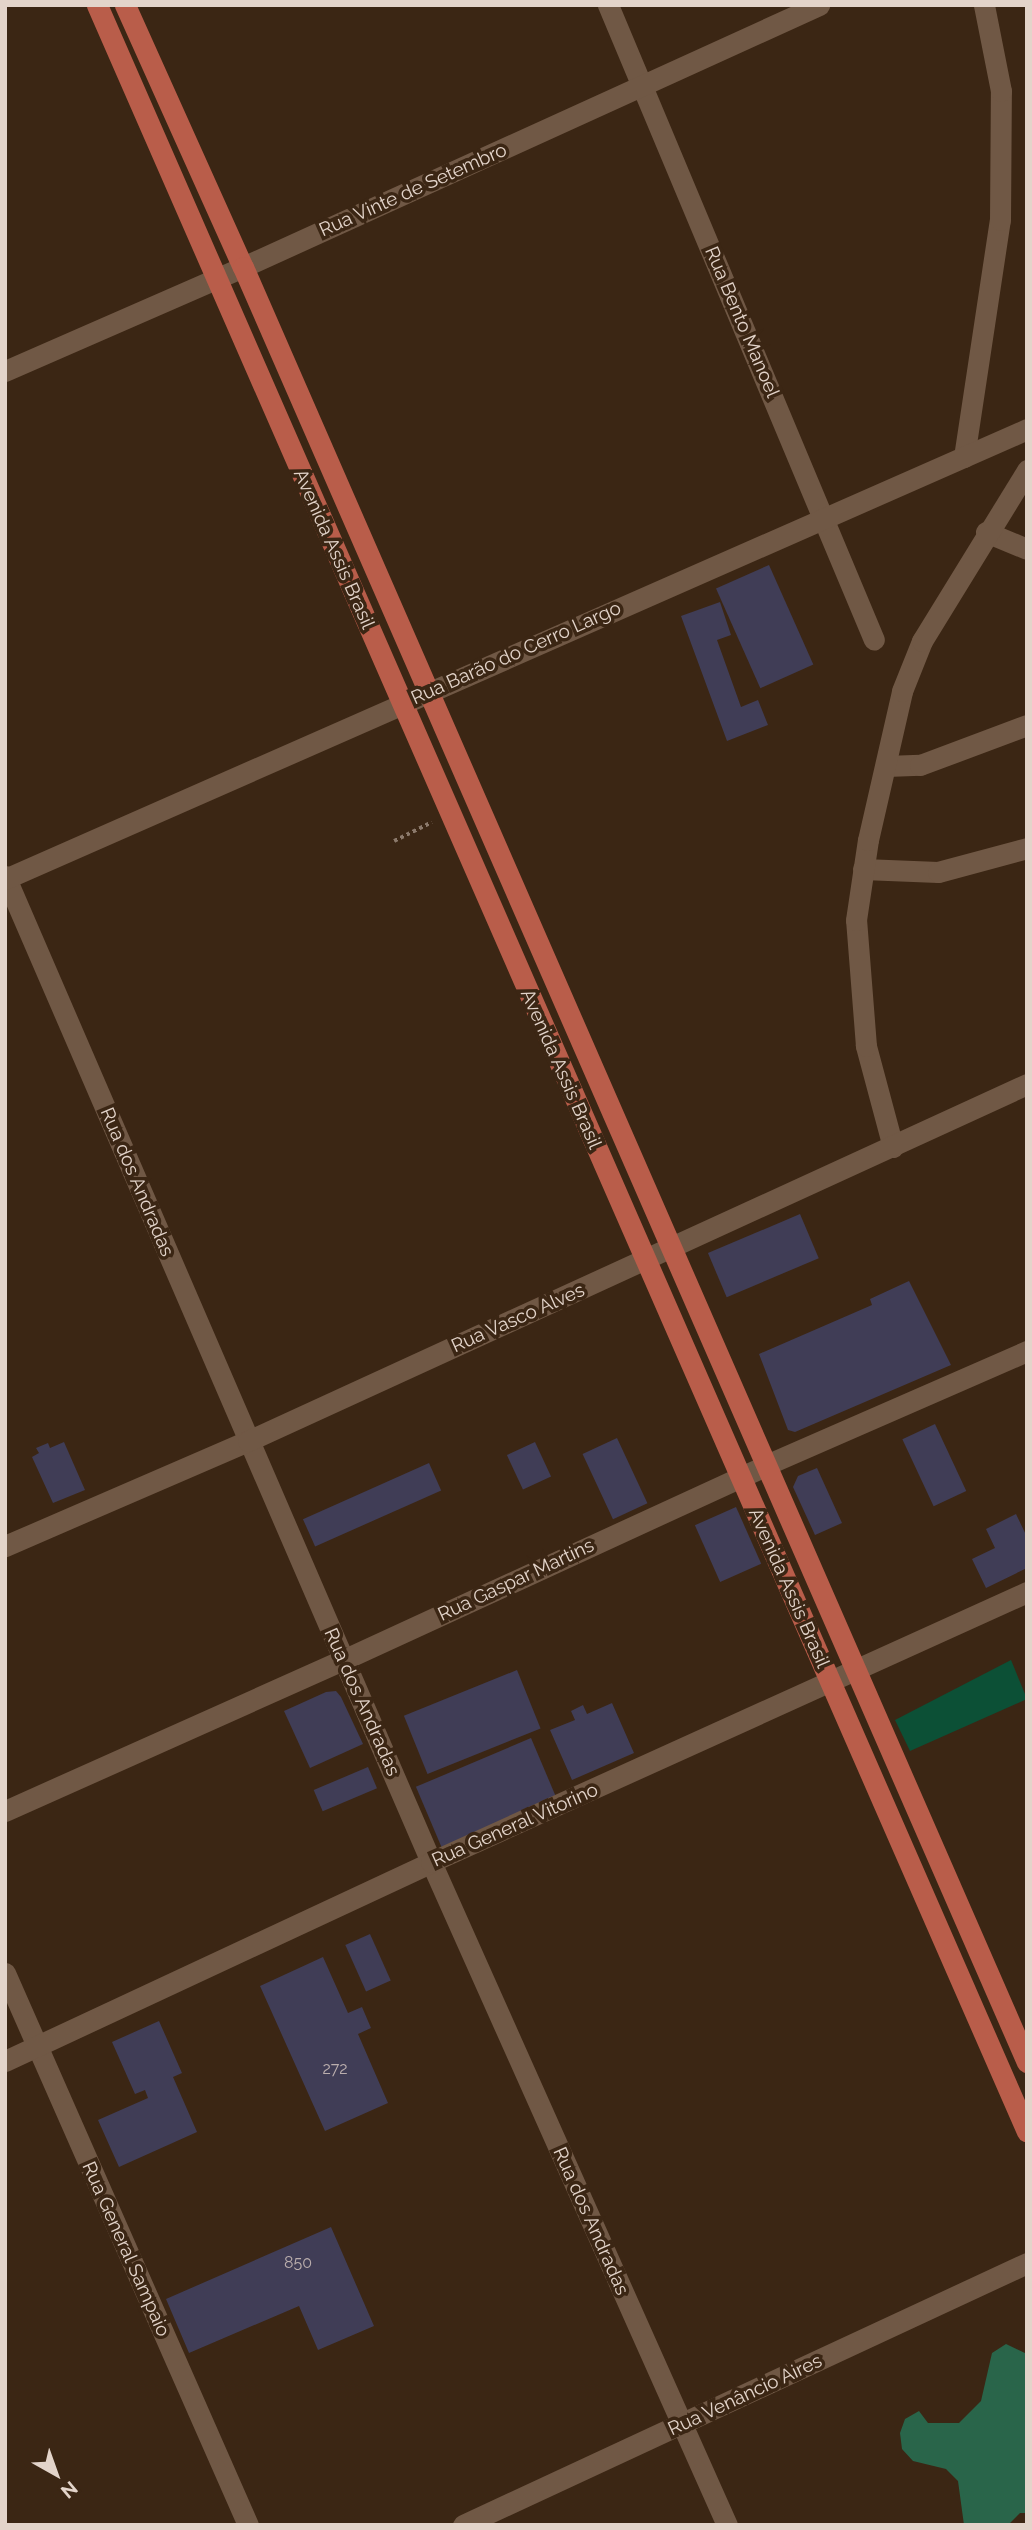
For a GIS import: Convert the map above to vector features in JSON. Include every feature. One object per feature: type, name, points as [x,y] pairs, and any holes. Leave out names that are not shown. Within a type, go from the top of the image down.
[{"type":"main road","name":"Avenida Assis Brasil","points":[[97,5],[830,1683],[900,1841],[1020,2096],[1027,2132]]},
{"type":"main road","name":"Avenida Assis Brasil","points":[[125,5],[243,267],[1027,2062]]},
{"type":"main road","points":[[503,936],[529,924]]},
{"type":"main road","points":[[702,1390],[729,1379]]},
{"type":"main road","points":[[900,1841],[925,1830]]},
{"type":"street","name":"Rua Bento Manoel","points":[[608,5],[874,640]]},
{"type":"street","name":"Rua Vinte de Setembro","points":[[5,371],[243,267],[819,5]]},
{"type":"street","points":[[964,457],[1000,220],[1001,91],[995,48],[984,5]]},
{"type":"street","name":"Rua Barão do Cerro Largo","points":[[6,878],[1027,429]]},
{"type":"street","points":[[893,1147],[866,1046],[856,920],[863,869],[901,691],[922,641],[986,532],[1027,470]]},
{"type":"street","points":[[986,532],[1027,549]]},
{"type":"street","points":[[886,766],[920,765],[1027,725]]},
{"type":"street","points":[[863,869],[938,872],[1027,848]]},
{"type":"street","name":"Rua dos Andradas","points":[[6,878],[431,1862],[727,2525]]},
{"type":"street","name":"Rua Vasco Alves","points":[[5,1546],[248,1441],[1027,1084]]},
{"type":"street","name":"Rua Gaspar Martins","points":[[5,1811],[343,1660],[766,1465],[1027,1351]]},
{"type":"street","name":"Rua General Vitorino","points":[[5,2061],[431,1862],[1027,1592]]},
{"type":"street","name":"Rua General Sampaio","points":[[5,1973],[248,2525]]},
{"type":"street","name":"Rua Venâncio Aires","points":[[463,2525],[1027,2263]]},
{"type":"path","points":[[394,841],[450,814]]},
{"type":"green space","points":[[1011,1660],[1027,1699],[910,1751],[895,1720]]},
{"type":"green space","points":[[1006,2344],[1027,2354],[1027,2513],[1020,2513],[1008,2525],[964,2525],[958,2481],[946,2469],[913,2461],[902,2449],[900,2433],[905,2419],[919,2411],[928,2423],[959,2423],[981,2401],[992,2353]]},
{"type":"building","points":[[769,565],[813,665],[760,688],[716,589]]},
{"type":"building","points":[[720,602],[731,635],[717,640],[741,707],[758,700],[768,725],[727,741],[681,616]]},
{"type":"building","points":[[800,1214],[819,1258],[727,1297],[708,1253]]},
{"type":"building","points":[[909,1281],[951,1365],[795,1432],[788,1430],[759,1354],[872,1305],[870,1299]]},
{"type":"building","points":[[935,1424],[966,1491],[934,1506],[902,1439]]},
{"type":"building","points":[[617,1438],[647,1503],[613,1519],[583,1454]]},
{"type":"building","points":[[64,1442],[85,1490],[53,1503],[32,1457],[39,1453],[36,1448],[48,1443],[50,1448]]},
{"type":"building","points":[[535,1442],[551,1476],[523,1490],[507,1455]]},
{"type":"building","points":[[429,1463],[441,1490],[315,1547],[303,1519]]},
{"type":"building","points":[[817,1468],[842,1523],[815,1535],[793,1487],[798,1476]]},
{"type":"building","points":[[736,1507],[761,1564],[720,1582],[695,1525]]},
{"type":"building","points":[[1016,1514],[1027,1537],[1027,1568],[986,1588],[972,1559],[995,1548],[986,1529]]},
{"type":"building","points":[[517,1670],[541,1728],[427,1774],[404,1716]]},
{"type":"building","points":[[336,1691],[363,1744],[310,1768],[284,1711],[326,1692]]},
{"type":"building","points":[[612,1703],[634,1753],[572,1780],[550,1730],[575,1720],[571,1711],[583,1705],[587,1714]]},
{"type":"building","points":[[531,1738],[557,1800],[442,1849],[416,1787]]},
{"type":"building","points":[[368,1767],[377,1788],[323,1811],[314,1790]]},
{"type":"building","points":[[370,1934],[391,1981],[366,1992],[345,1945]]},
{"type":"building","points":[[323,1957],[348,2013],[362,2007],[371,2028],[358,2034],[388,2103],[325,2131],[260,1986]]},
{"type":"building","points":[[159,2021],[182,2073],[173,2077],[197,2132],[119,2167],[98,2120],[148,2098],[145,2090],[135,2094],[112,2042]]},
{"type":"building","points":[[331,2227],[374,2326],[318,2350],[299,2306],[189,2353],[166,2299]]}]
